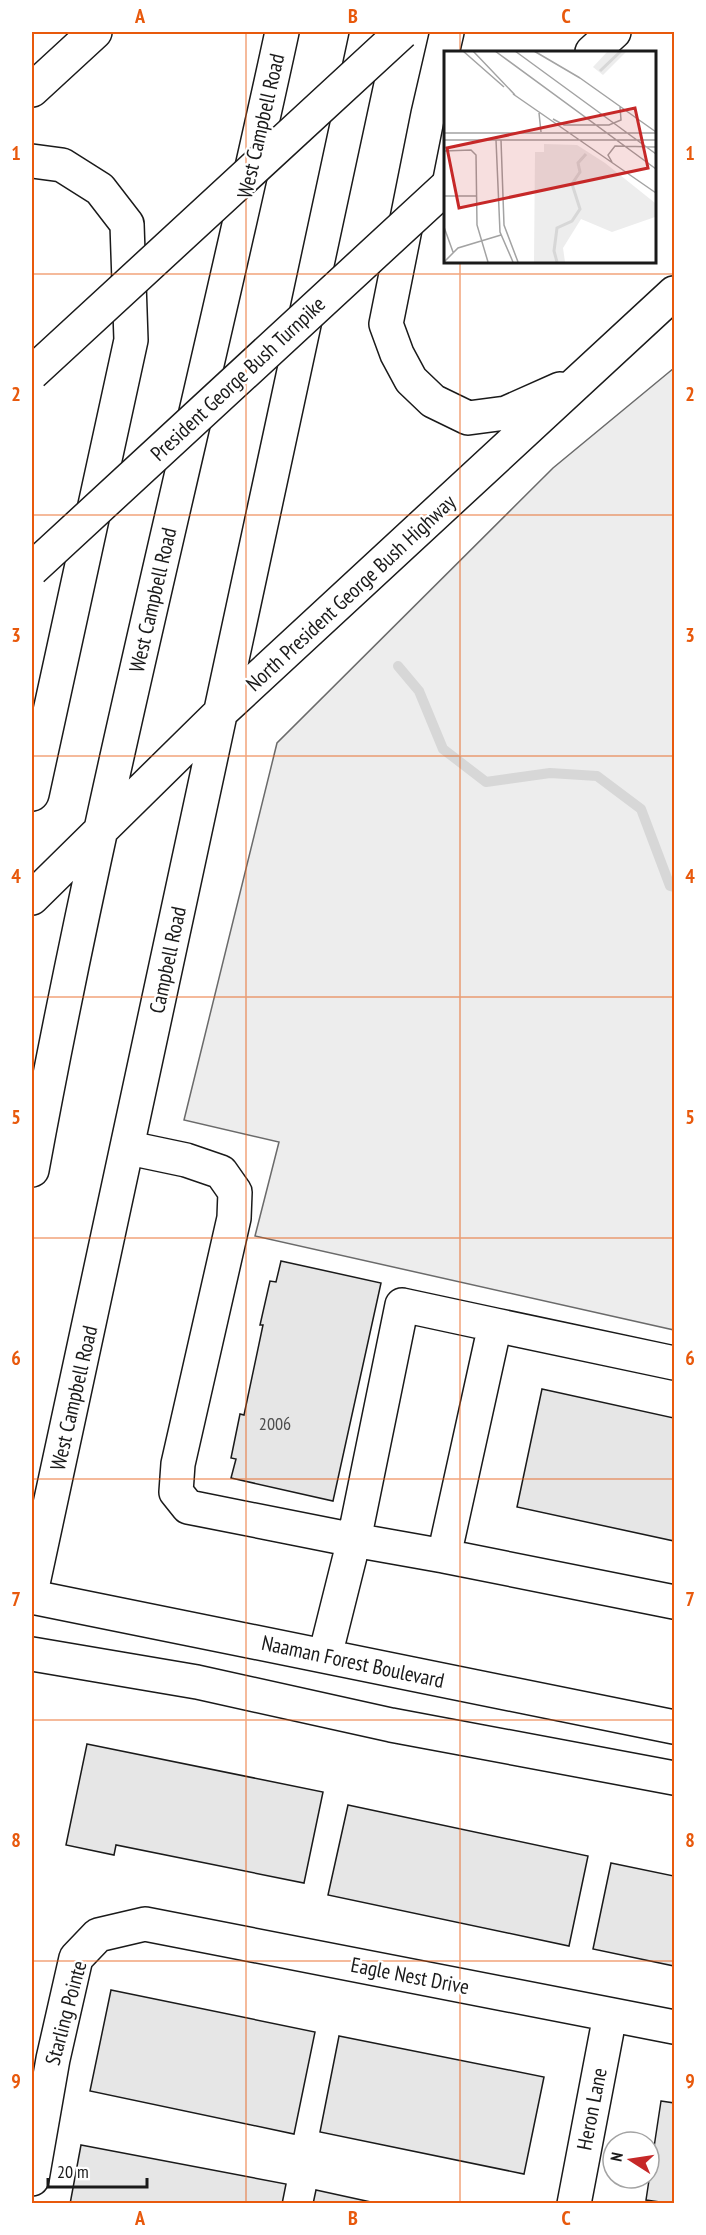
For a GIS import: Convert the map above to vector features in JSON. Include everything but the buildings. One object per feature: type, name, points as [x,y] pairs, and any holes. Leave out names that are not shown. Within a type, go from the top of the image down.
[{"type":"main road","points":[[32,90],[95,32]]},
{"type":"main road","name":"West Campbell Road","points":[[32,1170],[36,1119],[282,32]]},
{"type":"main road","points":[[220,713],[367,32]]},
{"type":"main road","points":[[32,374],[402,32]]},
{"type":"main road","points":[[447,32],[428,114],[386,324],[397,354],[411,380],[433,401],[468,418],[506,413],[584,378]]},
{"type":"main road","points":[[593,51],[614,32]]},
{"type":"main road","points":[[32,161],[62,165],[100,189],[127,224],[130,340],[32,794]]},
{"type":"main road","name":"President George Bush Turnpike","points":[[32,569],[444,189]]},
{"type":"main road","name":"North President George Bush Highway","points":[[32,898],[220,713],[675,293]]},
{"type":"main road","name":"Campbell Road","points":[[117,1208],[220,713]]},
{"type":"main road","points":[[129,1148],[186,1160],[221,1172],[235,1192],[234,1218],[178,1464],[176,1492],[188,1507],[675,1602]]},
{"type":"main road","name":"West Campbell Road","points":[[32,1588],[117,1208]]},
{"type":"main road","points":[[325,1656],[354,1540],[402,1305],[675,1363]]},
{"type":"main road","points":[[444,1556],[495,1325]]},
{"type":"main road","name":"Naaman Forest Boulevard","points":[[32,1596],[675,1727]]},
{"type":"main road","points":[[32,1654],[197,1682],[391,1725],[675,1778]]},
{"type":"main road","points":[[579,1759],[675,1754]]},
{"type":"main road","name":"Eagle Nest Drive","points":[[145,1924],[675,2027]]},
{"type":"main road","name":"Starling Pointe","points":[[32,2179],[53,2059],[76,1958],[98,1935],[145,1924]]},
{"type":"main road","name":"Heron Lane","points":[[574,2204],[610,2015]]},
{"type":"shaded area","points":[[674,368],[674,1330],[255,1236],[279,1142],[184,1120],[277,743],[553,468]]},
{"type":"waterway","points":[[398,666],[419,691],[443,749],[486,782],[550,773],[597,776],[641,809],[670,886],[674,887]]}]
